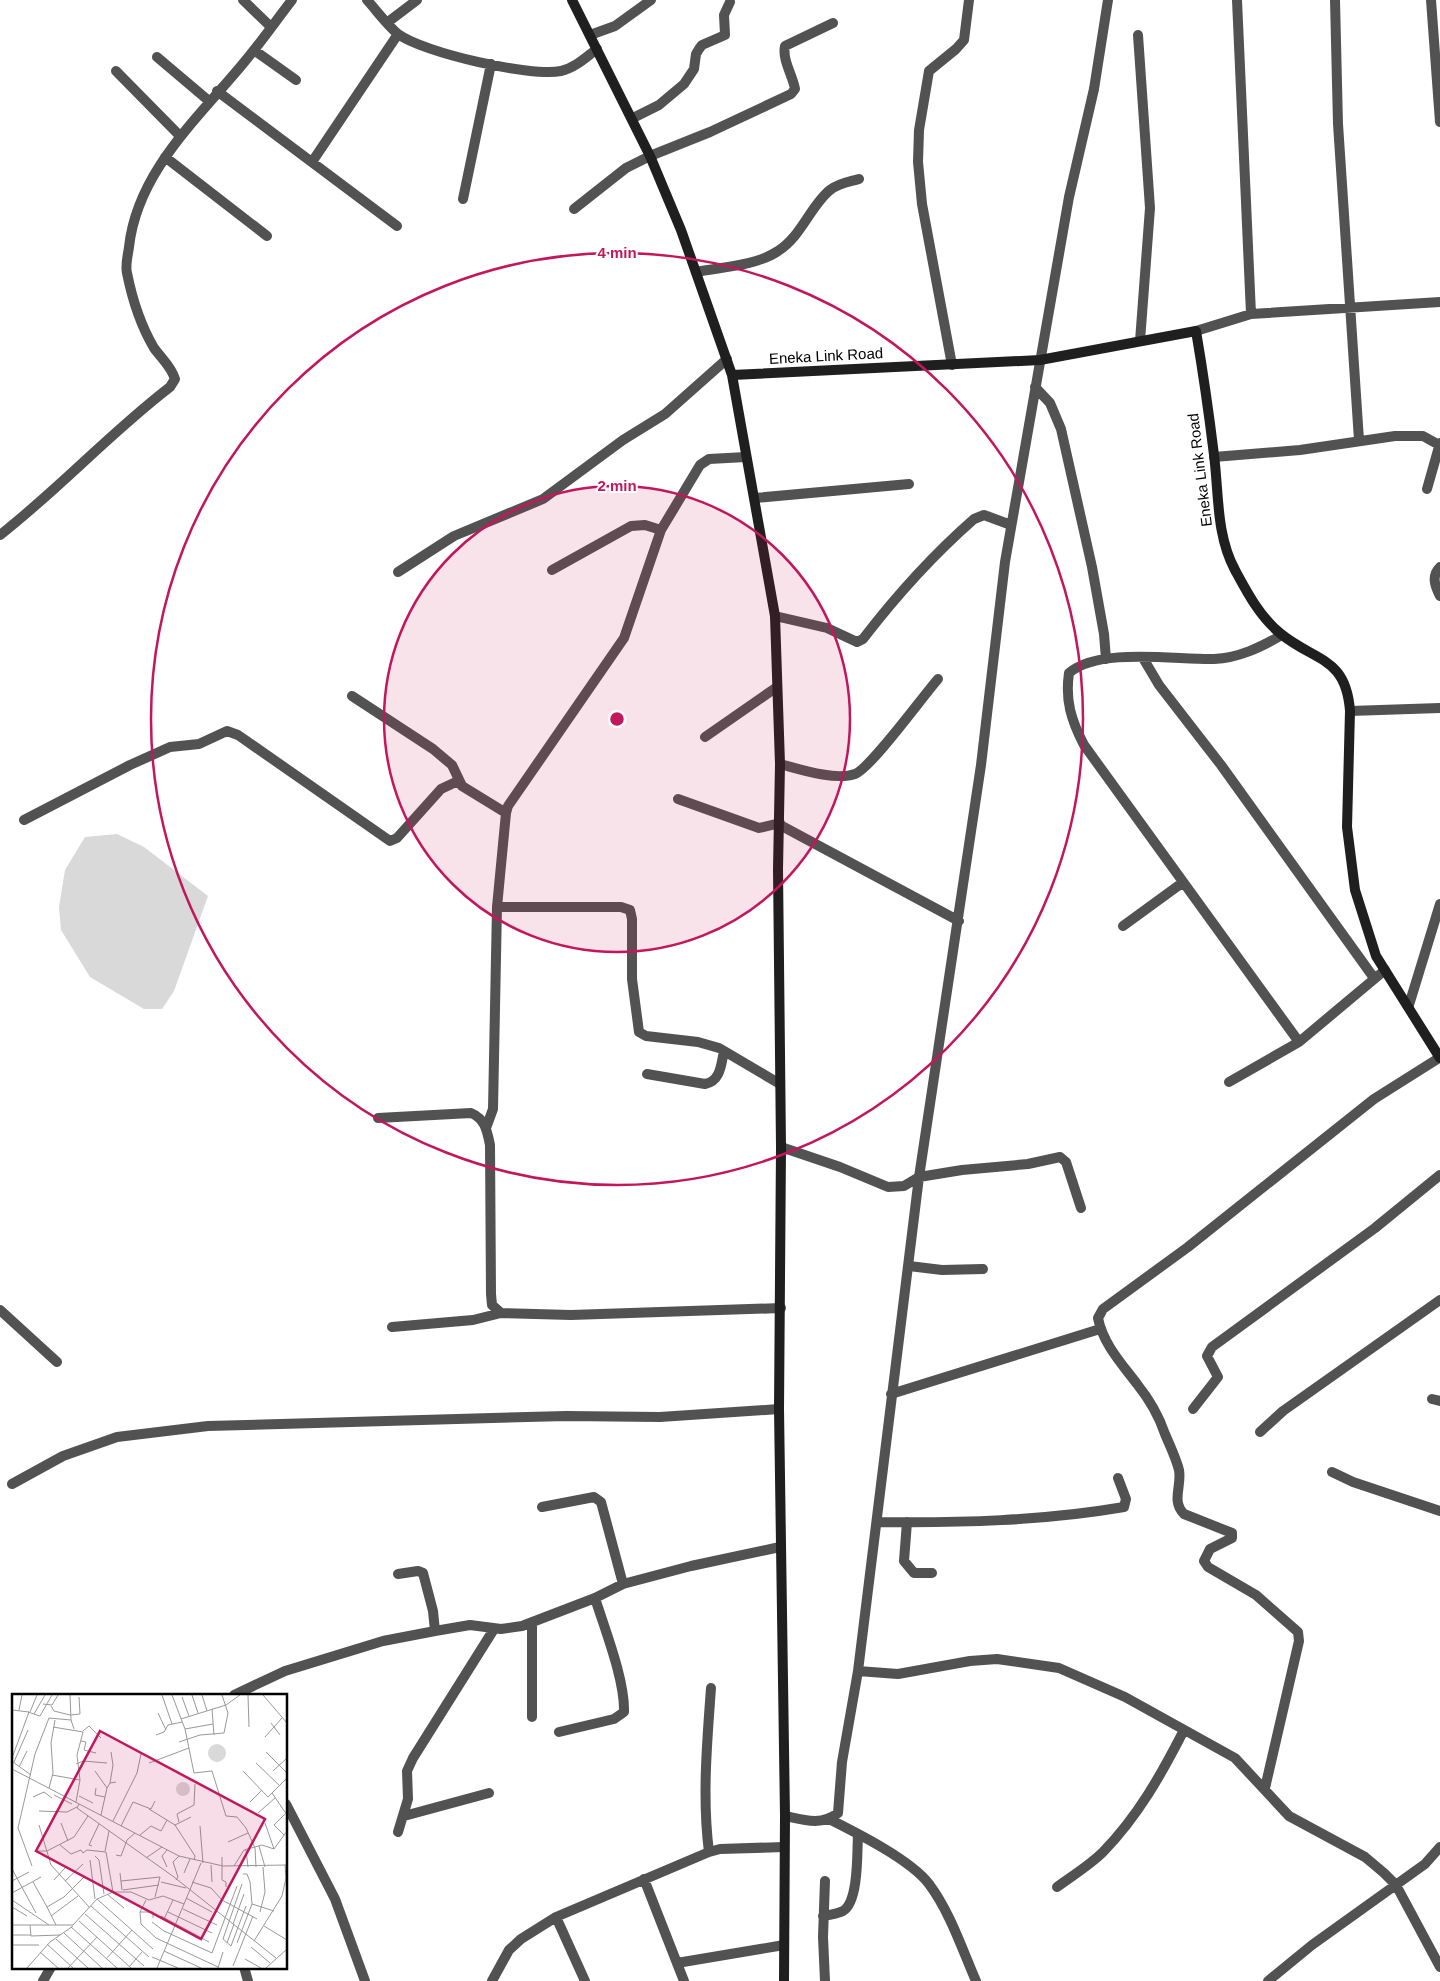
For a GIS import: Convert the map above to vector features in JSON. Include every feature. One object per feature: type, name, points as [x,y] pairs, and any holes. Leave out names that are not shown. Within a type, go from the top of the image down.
[{"type":"street","points":[[243,0],[271,27]]},
{"type":"street","points":[[0,535],[92,456],[119,428],[170,387],[174,379],[172,370],[155,348],[146,331],[126,271],[130,234],[143,195],[165,157],[217,91],[254,50],[292,0]]},
{"type":"street","points":[[367,0],[398,34],[432,50],[491,64],[541,71],[561,70],[576,64],[597,49]]},
{"type":"street","points":[[388,22],[418,0]]},
{"type":"street","points":[[572,0],[633,118],[650,156],[696,272],[727,359],[732,375],[755,498],[775,616],[780,764],[778,869],[781,1308],[779,1409],[785,1816],[784,1981]]},
{"type":"street","points":[[590,35],[615,26],[651,0]]},
{"type":"street","points":[[952,365],[922,204],[918,162],[919,130],[929,71],[964,40],[969,0]]},
{"type":"street","points":[[785,1816],[814,1822],[829,1819],[838,1812],[842,1762],[858,1671],[877,1522],[909,1266],[918,1177],[959,921],[981,765],[1011,525],[1069,197],[1094,89],[1108,0]]},
{"type":"street","points":[[1237,0],[1251,314]]},
{"type":"street","points":[[1335,0],[1338,124],[1345,204],[1349,308],[1359,440]]},
{"type":"street","points":[[1431,0],[1440,122]]},
{"type":"street","points":[[633,118],[659,105],[690,77],[702,45],[724,35],[724,15],[730,2]]},
{"type":"street","points":[[574,209],[626,168],[650,156],[710,132],[791,94],[795,89],[794,80],[784,52],[785,46],[832,22]]},
{"type":"street","points":[[312,162],[398,34]]},
{"type":"street","points":[[1138,35],[1150,208],[1140,341]]},
{"type":"street","points":[[254,50],[296,80]]},
{"type":"street","points":[[157,57],[209,101]]},
{"type":"street","points":[[463,198],[491,64]]},
{"type":"street","points":[[116,71],[180,136]]},
{"type":"street","points":[[217,91],[397,226]]},
{"type":"street","points":[[165,157],[267,236]]},
{"type":"street","points":[[696,272],[758,260],[780,250],[798,232],[830,190],[844,183],[859,180]]},
{"type":"street","points":[[1196,331],[1251,314],[1440,302]]},
{"type":"street","name":"Eneka Link Road","points":[[732,375],[1040,360],[1196,331],[1214,457],[1220,524],[1233,568],[1258,611],[1282,635],[1331,664],[1343,678],[1349,692],[1347,827],[1355,890],[1376,956],[1409,1005],[1440,1058]]},
{"type":"street","points":[[398,572],[454,536],[543,498],[623,440],[665,414],[727,359]]},
{"type":"street","points":[[1035,387],[1050,403],[1061,429],[1092,567],[1104,634],[1106,659]]},
{"type":"street","points":[[1214,457],[1300,450],[1359,440],[1423,436],[1440,444],[1427,489]]},
{"type":"street","points":[[486,1128],[493,1109],[497,907],[508,806],[624,638],[661,530],[704,461],[709,458],[746,457]]},
{"type":"street","points":[[755,498],[909,484]]},
{"type":"street","points":[[775,616],[827,628],[857,642],[863,639],[895,598],[974,519],[984,515],[1011,525]]},
{"type":"street","points":[[552,570],[631,526],[644,525],[661,530]]},
{"type":"street","points":[[1440,567],[1434,582],[1440,596]]},
{"type":"street","points":[[1282,635],[1258,648],[1234,656],[1214,659],[1164,656],[1106,659],[1078,665],[1069,673],[1067,705],[1072,722],[1084,745],[1182,883],[1299,1042]]},
{"type":"street","points":[[1143,658],[1159,685],[1222,765],[1374,978]]},
{"type":"street","points":[[780,764],[813,773],[846,775],[858,772],[872,760],[938,679]]},
{"type":"street","points":[[705,737],[777,687]]},
{"type":"street","points":[[352,696],[433,749],[452,765],[458,781],[506,813]]},
{"type":"street","points":[[1350,711],[1440,708]]},
{"type":"street","points":[[24,820],[130,765],[170,747],[199,744],[227,731],[238,735],[390,841],[397,838],[441,789],[458,781]]},
{"type":"street","points":[[678,799],[759,828],[780,824],[959,921]]},
{"type":"street","points":[[1123,926],[1182,883]]},
{"type":"street","points":[[1409,1005],[1440,904]]},
{"type":"street","points":[[497,907],[621,907],[630,910],[632,919],[632,979],[639,1032],[646,1036],[698,1042],[724,1051],[780,1084]]},
{"type":"street","points":[[1229,1082],[1299,1042],[1385,970]]},
{"type":"street","points":[[647,1074],[705,1084],[712,1082],[718,1076],[724,1051]]},
{"type":"street","points":[[1266,1788],[1299,1641],[1298,1632],[1256,1595],[1208,1567],[1204,1561],[1208,1552],[1232,1538],[1232,1533],[1184,1514],[1179,1508],[1177,1500],[1178,1470],[1163,1428],[1154,1409],[1118,1360],[1100,1329],[1098,1318],[1103,1310],[1188,1248],[1374,1099],[1440,1058]]},
{"type":"street","points":[[378,1118],[471,1113],[480,1117],[486,1128],[490,1145],[492,1305],[501,1312]]},
{"type":"street","points":[[781,1147],[840,1167],[888,1187],[904,1186],[918,1177],[1028,1164],[1060,1157],[1066,1162],[1081,1208]]},
{"type":"street","points":[[1193,1409],[1218,1377],[1208,1356],[1212,1347],[1375,1228],[1440,1175]]},
{"type":"street","points":[[909,1266],[942,1270],[983,1269]]},
{"type":"street","points":[[1260,1432],[1283,1411],[1440,1300]]},
{"type":"street","points":[[392,1327],[433,1321],[473,1320],[501,1312],[571,1315],[781,1308]]},
{"type":"street","points":[[0,1310],[57,1362]]},
{"type":"street","points":[[892,1394],[1100,1329]]},
{"type":"street","points":[[12,1484],[63,1456],[117,1437],[208,1426],[566,1416],[660,1417],[779,1409]]},
{"type":"street","points":[[1332,1472],[1353,1482],[1440,1511]]},
{"type":"street","points":[[877,1522],[1004,1519],[1097,1512],[1124,1507],[1126,1499],[1118,1478]]},
{"type":"street","points":[[542,1507],[594,1497],[601,1502],[623,1584]]},
{"type":"street","points":[[907,1522],[904,1561],[914,1573],[932,1573]]},
{"type":"street","points":[[236,1694],[285,1671],[383,1641],[470,1625],[494,1629],[513,1627],[532,1622],[595,1598],[623,1584],[691,1566],[780,1547]]},
{"type":"street","points":[[398,1574],[423,1573],[433,1611],[435,1631]]},
{"type":"street","points":[[559,1732],[614,1719],[624,1712],[624,1703],[617,1673],[595,1598]]},
{"type":"street","points":[[532,1622],[532,1717]]},
{"type":"street","points":[[398,1832],[408,1799],[408,1771],[413,1758],[494,1629]]},
{"type":"street","points":[[858,1671],[898,1674],[970,1661],[997,1659],[1059,1668],[1124,1697],[1235,1758],[1266,1788],[1289,1816],[1365,1857],[1396,1886],[1440,1967]]},
{"type":"street","points":[[709,1852],[705,1826],[705,1774],[711,1688]]},
{"type":"street","points":[[1057,1887],[1102,1853],[1129,1822],[1156,1785],[1184,1730]]},
{"type":"street","points":[[404,1816],[489,1794]]},
{"type":"street","points":[[288,1808],[335,1898],[365,1981]]},
{"type":"street","points":[[829,1819],[858,1834],[905,1864],[928,1883],[943,1906],[976,1981]]},
{"type":"street","points":[[824,1916],[844,1910],[850,1903],[854,1890],[858,1834]]},
{"type":"street","points":[[492,1981],[510,1950],[521,1939],[556,1917],[709,1852],[720,1849],[784,1847]]},
{"type":"street","points":[[1268,1981],[1312,1945],[1425,1864],[1440,1847]]},
{"type":"street","points":[[644,1879],[684,1981]]},
{"type":"street","points":[[825,1881],[825,1981]]},
{"type":"street","points":[[556,1917],[585,1981]]},
{"type":"street","points":[[677,1963],[784,1945]]},
{"type":"street","points":[[43,1981],[50,1968]]},
{"type":"street","points":[[244,1968],[248,1981]]},
{"type":"shaded area","points":[[117,834],[144,847],[208,896],[174,991],[162,1009],[144,1009],[90,977],[61,930],[59,907],[65,870],[85,837]]}]
